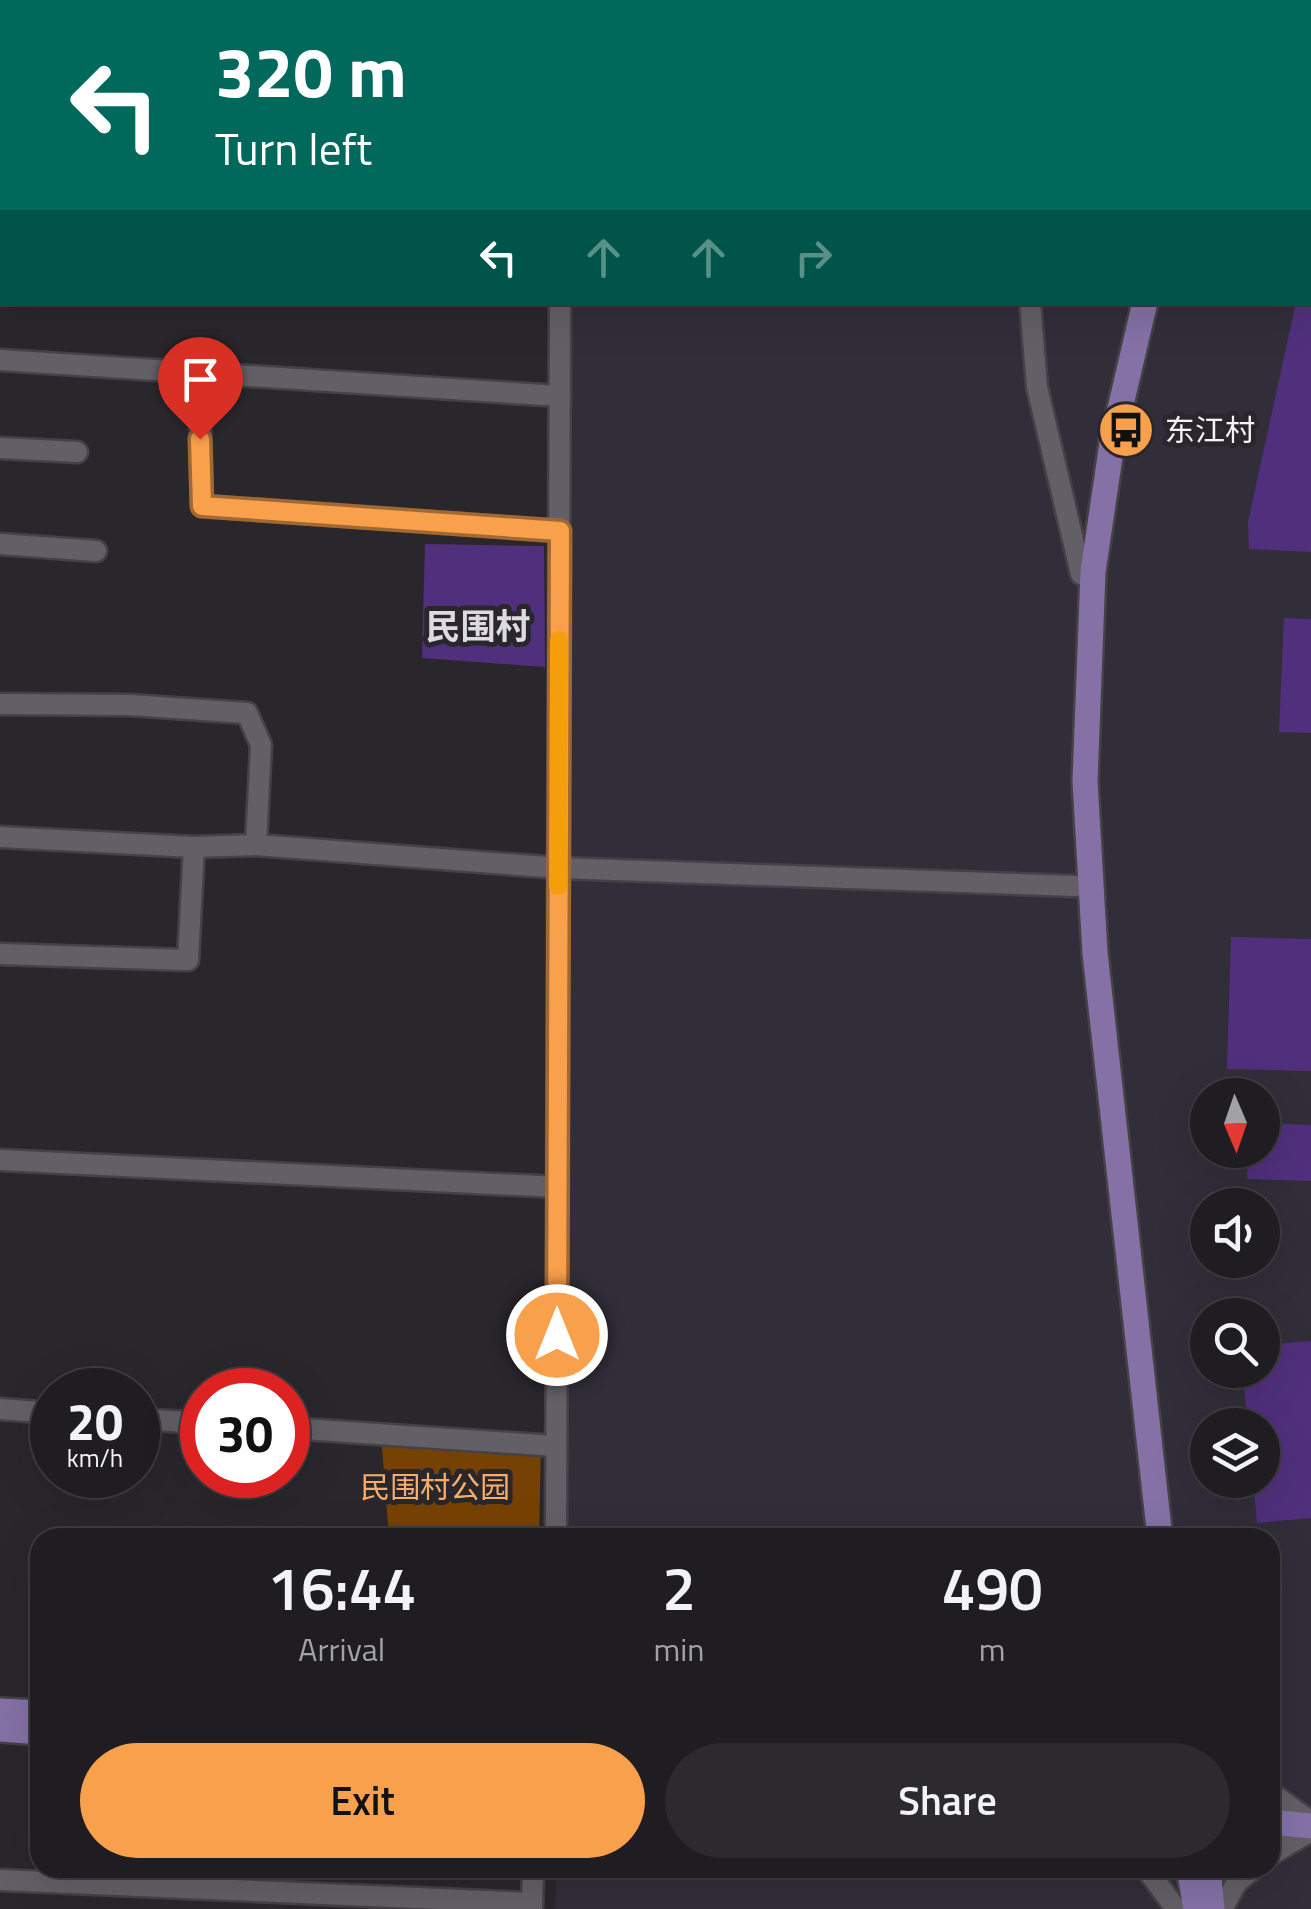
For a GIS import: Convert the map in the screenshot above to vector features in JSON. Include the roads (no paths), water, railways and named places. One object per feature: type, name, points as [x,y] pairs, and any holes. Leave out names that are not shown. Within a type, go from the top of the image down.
[{"type":"main road","points":[[1133,305],[1081,574],[1073,676],[1072,856],[1144,1528]]},
{"type":"main road","points":[[1144,305],[1112,443],[1093,572],[1085,781],[1095,953],[1159,1528]]},
{"type":"main road","points":[[0,1710],[30,1712]]},
{"type":"main road","points":[[0,1729],[30,1731]]},
{"type":"main road","points":[[1280,1823],[1311,1826]]},
{"type":"main road","points":[[1191,1878],[1196,1909]]},
{"type":"main road","points":[[1209,1878],[1212,1909]]},
{"type":"street","points":[[556,1528],[560,305]]},
{"type":"street","points":[[1030,305],[1037,387],[1081,574]]},
{"type":"street","points":[[0,360],[560,396]]},
{"type":"street","points":[[199,372],[202,506],[560,531]]},
{"type":"street","points":[[0,448],[77,452]]},
{"type":"street","points":[[0,544],[96,551]]},
{"type":"street","points":[[0,704],[130,705],[248,712],[262,745],[256,845]]},
{"type":"street","points":[[0,837],[194,848],[256,845],[558,868],[1076,886]]},
{"type":"street","points":[[0,954],[188,960],[194,848]]},
{"type":"street","points":[[0,1160],[558,1186]]},
{"type":"street","points":[[0,1410],[30,1412]]},
{"type":"street","points":[[310,1429],[556,1446]]},
{"type":"street","points":[[1280,1800],[1311,1826],[1280,1848]]},
{"type":"street","points":[[0,1880],[532,1906],[533,1878]]},
{"type":"street","points":[[1153,1878],[1176,1909]]},
{"type":"street","points":[[1222,1909],[1242,1878]]},
{"type":"place","name":"东江村","points":[[1126,430]]},
{"type":"district","name":"民围村","points":[[478,626]]},
{"type":"park label","name":"民围村公园","points":[[435,1487]]}]
